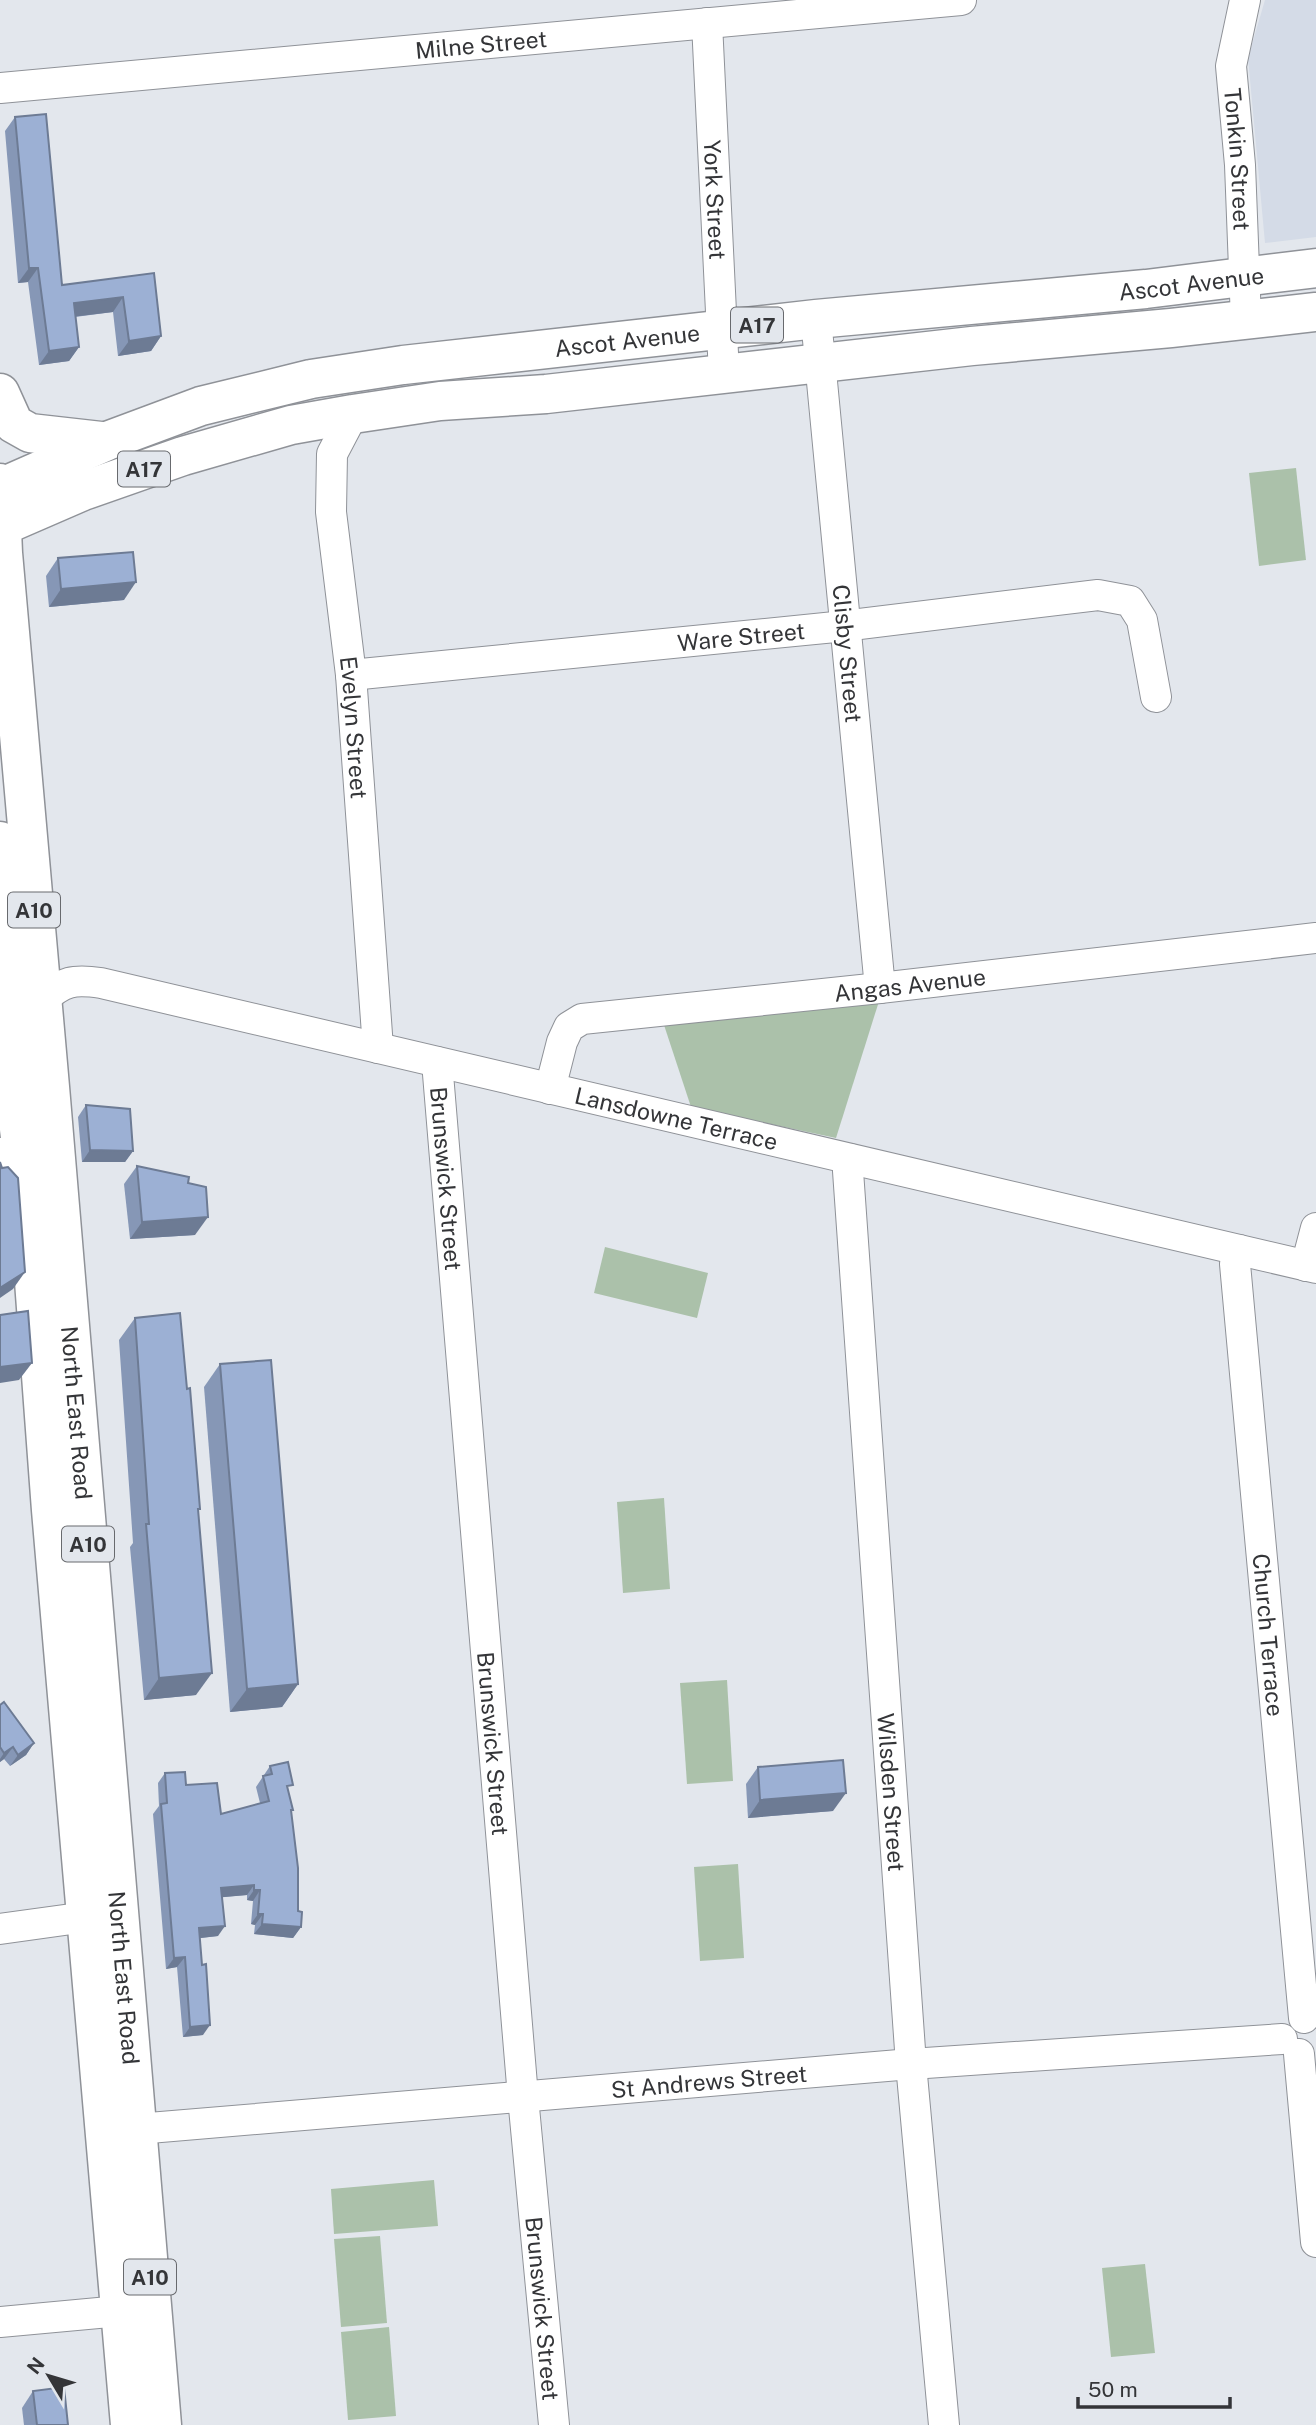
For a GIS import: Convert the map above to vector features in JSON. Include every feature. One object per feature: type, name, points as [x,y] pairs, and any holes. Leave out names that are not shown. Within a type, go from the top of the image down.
[{"type":"highway","name":"Ascot Avenue","points":[[0,488],[107,441],[201,406],[311,379],[402,365],[816,319],[1146,289],[1316,268]]},
{"type":"highway","name":"Ascot Avenue","points":[[1,527],[83,491],[183,456],[291,425],[353,414],[440,401],[546,394],[972,346],[1316,312]]},
{"type":"highway","points":[[0,393],[14,424],[30,433],[107,441]]},
{"type":"highway","name":"North East Road","points":[[0,482],[1,527],[43,999],[42,1180],[86,1917],[120,2130],[162,2425]]},
{"type":"highway","name":"A10","points":[[0,841],[9,919],[6,1133]]},
{"type":"highway","points":[[6,1133],[41,1151],[42,1180]]},
{"type":"highway","name":"North East Road","points":[[42,1180],[120,2130],[120,2311],[130,2425]]},
{"type":"street","name":"Milne Street","points":[[0,88],[961,0]]},
{"type":"street","name":"Tonkin Street","points":[[1245,0],[1231,66],[1240,165],[1246,320]]},
{"type":"street","name":"York Street","points":[[707,23],[723,374]]},
{"type":"street","name":"Clisby Street","points":[[816,319],[880,988]]},
{"type":"street","name":"Evelyn Street","points":[[353,414],[332,454],[331,512],[351,675],[378,1048]]},
{"type":"street","name":"Ware Street","points":[[351,675],[845,626],[1098,595],[1130,601],[1142,620],[1156,697]]},
{"type":"street","name":"Angas Avenue","points":[[550,1089],[562,1042],[569,1027],[582,1019],[1316,938]]},
{"type":"street","name":"Lansdowne Terrace","points":[[43,999],[66,982],[84,980],[1311,1267]]},
{"type":"street","name":"Brunswick Street","points":[[438,1062],[523,2097],[554,2425]]},
{"type":"street","name":"Wilsden Street","points":[[850,1159],[848,1171],[911,2064],[944,2425]]},
{"type":"street","points":[[1311,1267],[1316,1227]]},
{"type":"street","name":"Church Terrace","points":[[1239,1250],[1235,1264],[1303,2036],[1316,2242]]},
{"type":"street","points":[[13,1927],[86,1917]]},
{"type":"street","name":"St Andrews Street","points":[[120,2130],[911,2064],[1303,2036]]},
{"type":"street","points":[[7,2321],[120,2311]]},
{"type":"shaded area","points":[[1265,0],[1316,0],[1316,237],[1265,243],[1248,58]]},
{"type":"green space","points":[[1296,468],[1306,560],[1259,566],[1249,473]]},
{"type":"green space","points":[[880,998],[836,1138],[691,1107],[664,1025]]},
{"type":"green space","points":[[605,1247],[708,1273],[697,1318],[594,1293]]},
{"type":"green space","points":[[664,1498],[670,1589],[623,1593],[617,1502]]},
{"type":"green space","points":[[727,1680],[733,1781],[687,1784],[680,1683]]},
{"type":"green space","points":[[738,1864],[744,1958],[700,1961],[694,1867]]},
{"type":"green space","points":[[434,2180],[438,2226],[334,2234],[331,2189]]},
{"type":"green space","points":[[380,2236],[387,2323],[341,2327],[334,2239]]},
{"type":"green space","points":[[1145,2264],[1155,2353],[1111,2357],[1102,2268]]},
{"type":"green space","points":[[389,2327],[396,2416],[348,2420],[341,2332]]},
{"type":"building","points":[[46,114],[62,285],[154,273],[161,336],[129,341],[123,297],[74,303],[79,347],[49,351],[38,268],[29,268],[15,117]]},
{"type":"building","points":[[133,552],[136,582],[61,589],[58,558]]},
{"type":"building","points":[[86,1105],[130,1109],[133,1151],[90,1150]]},
{"type":"building","points":[[0,1162],[2,1168],[8,1167],[18,1178],[25,1272],[0,1288]]},
{"type":"building","points":[[137,1166],[189,1177],[188,1183],[206,1187],[208,1217],[142,1222]]},
{"type":"building","points":[[28,1311],[32,1363],[0,1367],[0,1315]]},
{"type":"building","points":[[180,1313],[187,1389],[190,1388],[212,1673],[159,1678],[146,1524],[149,1524],[135,1318]]},
{"type":"building","points":[[271,1360],[298,1684],[247,1689],[220,1364]]},
{"type":"building","points":[[4,1702],[34,1743],[18,1755],[13,1747],[4,1753],[0,1747],[0,1705]]},
{"type":"building","points":[[843,1760],[846,1793],[760,1800],[758,1767]]},
{"type":"building","points":[[288,1762],[293,1785],[287,1786],[293,1810],[301,1927],[262,1924],[263,1914],[258,1914],[260,1890],[254,1890],[254,1885],[221,1888],[225,1926],[199,1928],[202,1965],[206,1964],[210,2025],[190,2027],[185,1957],[174,1958],[161,1804],[167,1803],[165,1773],[185,1772],[186,1785],[217,1783],[221,1814],[269,1801],[263,1776],[272,1774],[270,1766]]},
{"type":"building","points":[[64,2387],[68,2425],[37,2425],[33,2391]]}]
